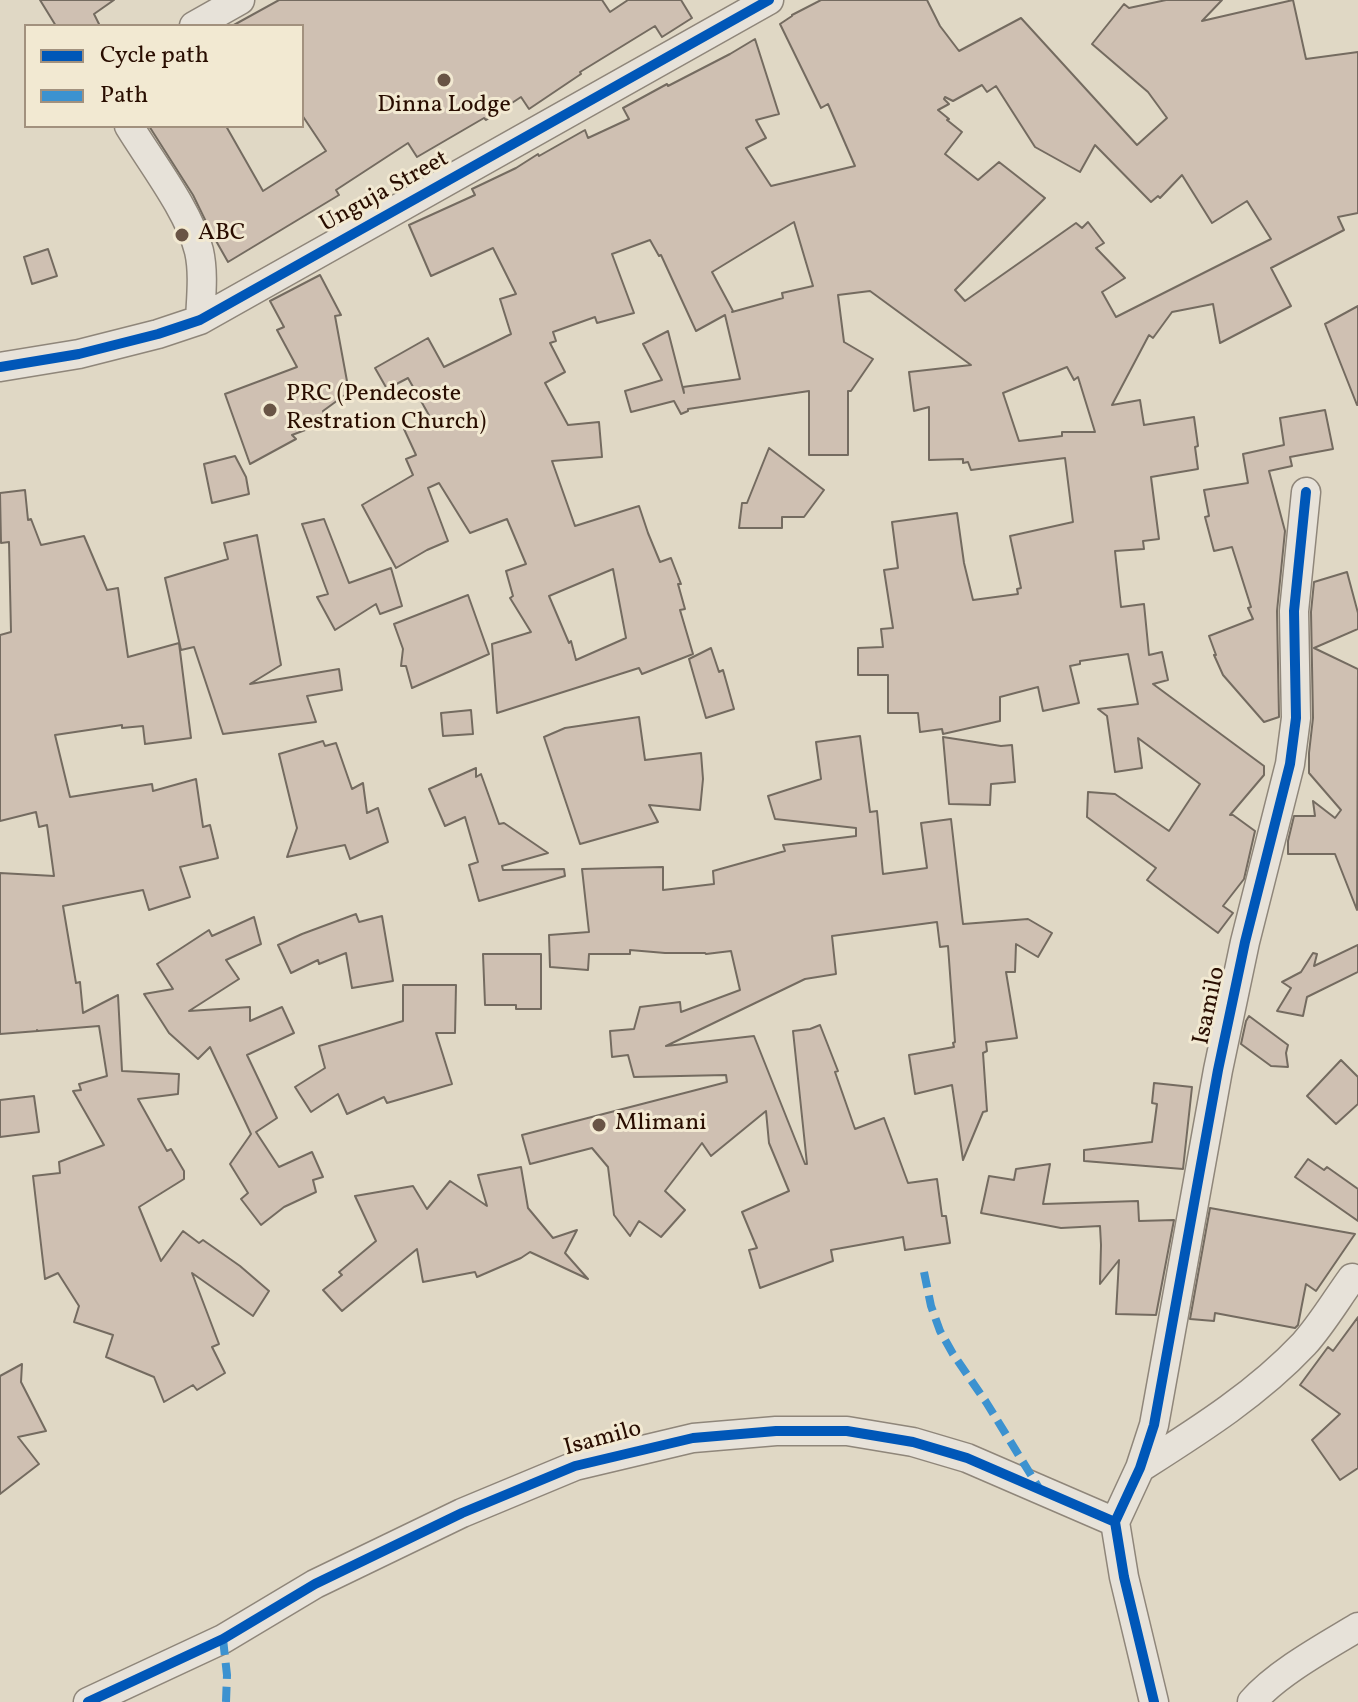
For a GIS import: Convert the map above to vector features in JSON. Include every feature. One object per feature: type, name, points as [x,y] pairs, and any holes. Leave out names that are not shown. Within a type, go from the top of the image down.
[{"type":"street","points":[[198,24],[240,0]]},
{"type":"street","name":"Unguja Street","points":[[0,367],[79,354],[200,320],[769,0]]},
{"type":"street","points":[[130,128],[191,227],[200,254],[200,320]]},
{"type":"street","name":"Isamilo","points":[[88,1702],[223,1639],[315,1584],[462,1513],[575,1466],[693,1438],[776,1431],[847,1431],[913,1442],[967,1458],[1115,1522],[1140,1468],[1154,1425],[1224,1042],[1245,942],[1290,764],[1296,718],[1294,611],[1306,492]]},
{"type":"street","points":[[1140,1468],[1256,1388],[1305,1343],[1352,1278]]},
{"type":"street","points":[[1115,1522],[1124,1577],[1154,1702]]},
{"type":"street","points":[[1252,1702],[1311,1656],[1358,1627]]},
{"type":"building","points":[[40,0],[114,0],[94,14],[99,24],[55,24]]},
{"type":"building","points":[[279,0],[602,0],[610,12],[628,0],[681,0],[692,18],[662,37],[655,26],[580,72],[529,109],[521,97],[486,120],[484,118],[417,157],[408,143],[336,190],[339,195],[228,262],[193,195],[150,128],[227,128],[263,191],[326,151],[304,118],[304,24],[236,24]]},
{"type":"building","points":[[821,0],[927,0],[940,26],[959,51],[1021,18],[1137,145],[1167,118],[1148,92],[1092,44],[1124,4],[1129,8],[1166,0],[1222,0],[1202,21],[1293,0],[1306,59],[1358,52],[1358,213],[1338,217],[1344,230],[1271,268],[1291,306],[1220,343],[1213,304],[1172,312],[1153,338],[1149,335],[1112,405],[1140,400],[1144,425],[1194,417],[1198,469],[1151,477],[1159,539],[1143,541],[1144,549],[1115,551],[1121,607],[1144,604],[1149,655],[1162,652],[1168,680],[1153,684],[1264,766],[1264,775],[1230,815],[1255,831],[1244,879],[1223,906],[1233,913],[1218,933],[1147,880],[1156,868],[1087,817],[1088,792],[1115,794],[1169,831],[1200,784],[1138,738],[1142,768],[1115,772],[1107,716],[1098,709],[1138,704],[1128,654],[1080,661],[1080,664],[1070,666],[1079,703],[1043,711],[1038,687],[1000,697],[1000,721],[943,734],[942,729],[920,732],[918,713],[888,713],[888,675],[858,675],[858,648],[883,647],[881,629],[893,628],[884,570],[898,568],[892,522],[957,513],[973,600],[1018,594],[1017,589],[1021,588],[1010,536],[1073,522],[1065,458],[971,470],[963,459],[929,460],[929,407],[914,411],[909,372],[971,365],[870,291],[838,295],[844,342],[873,359],[848,391],[848,455],[809,455],[809,391],[688,409],[681,414],[674,401],[631,412],[625,391],[662,380],[643,344],[668,331],[684,393],[683,387],[740,379],[725,315],[696,331],[661,255],[650,240],[612,254],[634,313],[597,323],[595,317],[553,332],[556,341],[550,343],[565,372],[545,383],[568,425],[599,422],[602,457],[552,461],[575,526],[639,506],[660,562],[671,558],[681,584],[678,584],[685,609],[680,610],[693,654],[642,674],[639,668],[497,713],[492,644],[531,632],[510,598],[513,596],[506,571],[526,564],[507,519],[470,533],[439,483],[428,488],[448,541],[396,568],[362,505],[413,475],[406,459],[416,455],[404,429],[430,417],[408,378],[387,389],[375,368],[428,338],[444,367],[511,334],[500,299],[516,294],[493,248],[431,276],[409,225],[475,195],[472,189],[585,130],[588,138],[629,119],[623,108],[755,39],[779,114],[756,120],[766,138],[746,148],[771,186],[855,166],[828,104],[821,108],[780,24]],"holes":[[[982,85],[987,92],[996,86],[1035,147],[1080,172],[1095,145],[1151,202],[1158,196],[1160,198],[1182,175],[1212,223],[1247,201],[1271,239],[1116,317],[1102,292],[1125,278],[1096,248],[1104,243],[1088,222],[1082,228],[1076,223],[965,301],[955,290],[1045,198],[999,162],[978,180],[945,154],[962,132],[938,110],[949,104],[945,97],[953,101]],[[794,222],[813,286],[782,293],[783,298],[732,312],[712,272]],[[1067,367],[1074,380],[1078,377],[1095,432],[1062,432],[1062,436],[1019,441],[1003,393]],[[613,569],[626,638],[576,660],[571,641],[569,643],[549,596]]]},
{"type":"building","points":[[48,249],[57,276],[32,284],[24,257]]},
{"type":"building","points":[[320,275],[341,315],[335,316],[349,392],[323,411],[326,417],[319,420],[321,424],[292,435],[296,439],[250,464],[225,394],[297,367],[277,330],[284,327],[270,301]]},
{"type":"building","points":[[1358,306],[1358,405],[1357,405],[1325,324]]},
{"type":"building","points":[[1325,410],[1333,449],[1290,457],[1292,466],[1269,471],[1285,531],[1277,611],[1279,717],[1264,722],[1223,675],[1209,636],[1253,619],[1232,547],[1214,551],[1205,517],[1209,516],[1204,490],[1248,483],[1243,454],[1284,445],[1280,418]]},
{"type":"building","points":[[769,448],[824,490],[804,517],[782,517],[782,528],[739,528],[742,503],[747,503]]},
{"type":"building","points":[[235,456],[246,477],[249,494],[212,503],[204,464]]},
{"type":"building","points":[[25,490],[28,520],[31,519],[41,545],[84,536],[107,590],[118,588],[128,657],[179,643],[191,738],[145,744],[143,726],[122,728],[122,725],[55,735],[70,797],[152,784],[153,791],[196,779],[203,827],[210,825],[218,858],[180,867],[190,897],[149,910],[143,890],[63,906],[76,983],[80,982],[83,1013],[118,995],[122,1071],[179,1074],[178,1094],[138,1099],[167,1151],[171,1149],[184,1171],[184,1179],[139,1207],[161,1261],[183,1231],[199,1243],[203,1240],[269,1291],[253,1316],[192,1273],[219,1344],[212,1347],[225,1373],[197,1390],[193,1385],[164,1402],[154,1377],[106,1357],[113,1335],[74,1322],[79,1306],[58,1273],[45,1279],[33,1176],[60,1173],[59,1162],[104,1145],[73,1091],[81,1090],[79,1084],[107,1076],[99,1026],[0,1034],[0,873],[54,876],[47,825],[39,827],[36,812],[0,821],[0,635],[11,632],[9,542],[1,543],[0,493]]},
{"type":"building","points":[[324,519],[349,583],[391,568],[402,606],[380,614],[376,604],[335,630],[317,597],[328,594],[302,524]]},
{"type":"building","points":[[257,535],[281,665],[250,684],[339,669],[342,690],[307,696],[316,722],[223,734],[194,647],[181,650],[165,578],[228,559],[224,543]]},
{"type":"building","points":[[1347,572],[1358,613],[1358,629],[1314,648],[1358,669],[1357,910],[1335,854],[1288,854],[1294,816],[1315,816],[1313,801],[1335,818],[1341,810],[1309,773],[1313,718],[1311,612],[1314,582]]},
{"type":"building","points":[[468,595],[489,654],[412,688],[406,666],[401,666],[403,649],[394,624]]},
{"type":"building","points":[[711,648],[719,672],[723,670],[734,709],[706,718],[689,659]]},
{"type":"building","points":[[471,710],[473,734],[443,736],[441,713]]},
{"type":"building","points":[[639,717],[645,760],[701,753],[703,779],[700,810],[649,805],[658,822],[580,844],[544,737],[565,728]]},
{"type":"building","points":[[860,736],[870,812],[877,811],[883,874],[927,868],[921,823],[951,819],[963,924],[1028,919],[1052,933],[1038,957],[1016,944],[1015,972],[1006,972],[1017,1038],[986,1042],[987,1051],[983,1053],[987,1111],[983,1112],[963,1160],[952,1085],[915,1094],[909,1055],[954,1047],[948,946],[940,947],[937,922],[832,936],[836,974],[805,979],[666,1046],[754,1036],[807,1164],[793,1031],[820,1025],[855,1129],[884,1118],[908,1183],[937,1179],[942,1216],[946,1216],[950,1243],[905,1250],[903,1237],[831,1250],[833,1261],[760,1288],[749,1250],[757,1248],[742,1212],[789,1191],[769,1143],[766,1111],[711,1156],[702,1143],[665,1191],[685,1210],[661,1237],[639,1221],[630,1236],[614,1215],[608,1167],[592,1148],[530,1164],[522,1135],[727,1082],[726,1075],[634,1077],[628,1055],[612,1057],[610,1031],[634,1029],[640,1007],[680,1002],[681,1012],[740,990],[731,951],[706,954],[630,950],[630,954],[589,954],[588,970],[550,967],[549,935],[589,932],[582,869],[663,867],[663,890],[714,884],[713,871],[785,851],[783,845],[856,836],[856,828],[775,819],[768,796],[821,779],[816,742]]},
{"type":"building","points":[[943,737],[1012,745],[1015,782],[991,784],[990,805],[949,804]]},
{"type":"building","points":[[323,741],[325,746],[336,743],[352,789],[363,783],[367,813],[378,808],[388,842],[350,859],[345,845],[287,857],[297,828],[279,754]]},
{"type":"building","points":[[476,768],[476,777],[481,774],[499,824],[504,823],[548,853],[502,866],[503,870],[564,869],[565,876],[479,901],[469,865],[478,862],[465,817],[445,826],[429,789]]},
{"type":"building","points":[[356,914],[359,922],[382,916],[393,981],[352,988],[346,953],[319,964],[318,960],[291,973],[278,945]]},
{"type":"building","points":[[254,917],[261,944],[226,960],[239,979],[189,1011],[250,1007],[250,1021],[282,1007],[294,1033],[247,1055],[277,1118],[256,1132],[279,1167],[312,1152],[323,1177],[313,1180],[316,1192],[284,1207],[261,1225],[241,1199],[248,1193],[230,1164],[251,1134],[210,1047],[198,1059],[169,1033],[144,994],[173,989],[157,964],[209,930],[212,936]]},
{"type":"building","points":[[1358,945],[1358,972],[1307,997],[1303,1016],[1277,1011],[1291,988],[1282,982],[1301,972],[1313,953],[1317,954],[1314,966]]},
{"type":"building","points":[[483,954],[541,954],[541,1009],[485,1005]]},
{"type":"building","points":[[403,985],[456,985],[455,1033],[436,1033],[452,1084],[387,1103],[384,1097],[347,1114],[338,1094],[311,1112],[295,1087],[325,1068],[319,1046],[403,1021]]},
{"type":"building","points":[[1249,1016],[1288,1045],[1288,1067],[1271,1066],[1241,1044]]},
{"type":"building","points":[[1341,1060],[1358,1077],[1358,1104],[1336,1124],[1307,1096]]},
{"type":"building","points":[[1154,1083],[1192,1087],[1183,1169],[1084,1161],[1084,1150],[1152,1142],[1157,1104],[1152,1103]]},
{"type":"building","points":[[34,1096],[39,1132],[0,1137],[0,1100]]},
{"type":"building","points":[[1308,1159],[1324,1170],[1327,1167],[1358,1189],[1358,1221],[1295,1177]]},
{"type":"building","points":[[1050,1164],[1043,1204],[1138,1201],[1139,1221],[1174,1220],[1156,1315],[1116,1314],[1119,1260],[1100,1284],[1100,1226],[1061,1228],[981,1213],[989,1176],[1014,1180],[1016,1169]]},
{"type":"building","points":[[521,1167],[528,1208],[553,1238],[577,1230],[565,1253],[588,1279],[530,1252],[477,1277],[475,1272],[423,1282],[417,1249],[342,1311],[323,1290],[376,1241],[355,1196],[413,1186],[427,1209],[450,1181],[487,1206],[478,1175]]},
{"type":"building","points":[[1210,1208],[1355,1234],[1316,1291],[1306,1284],[1295,1328],[1215,1313],[1214,1321],[1190,1319]]},
{"type":"building","points":[[1358,1317],[1358,1468],[1340,1480],[1312,1440],[1340,1414],[1300,1385],[1328,1347],[1333,1351]]},
{"type":"building","points":[[22,1364],[21,1382],[46,1431],[18,1437],[39,1464],[0,1494],[0,1376]]},
{"type":"marked path","points":[[924,1272],[940,1331],[1039,1488]]},
{"type":"marked path","points":[[223,1639],[226,1702]]},
{"type":"cycle path","points":[[0,367],[79,354],[200,320],[769,0]]},
{"type":"cycle path","points":[[1154,1702],[1124,1577],[1115,1522],[1140,1468],[1154,1425],[1218,1070],[1245,942],[1290,764],[1296,718],[1294,611],[1306,492]]},
{"type":"cycle path","points":[[88,1702],[223,1639],[315,1584],[462,1513],[575,1466],[693,1438],[776,1431],[847,1431],[913,1442],[967,1458],[1115,1522]]},
{"type":"place","name":"Dinna Lodge","points":[[444,80]]},
{"type":"place","name":"ABC","points":[[182,235]]},
{"type":"place","name":"PRC (Pendecoste Restration Church)","points":[[270,410]]},
{"type":"place","name":"Mlimani","points":[[599,1125]]}]
